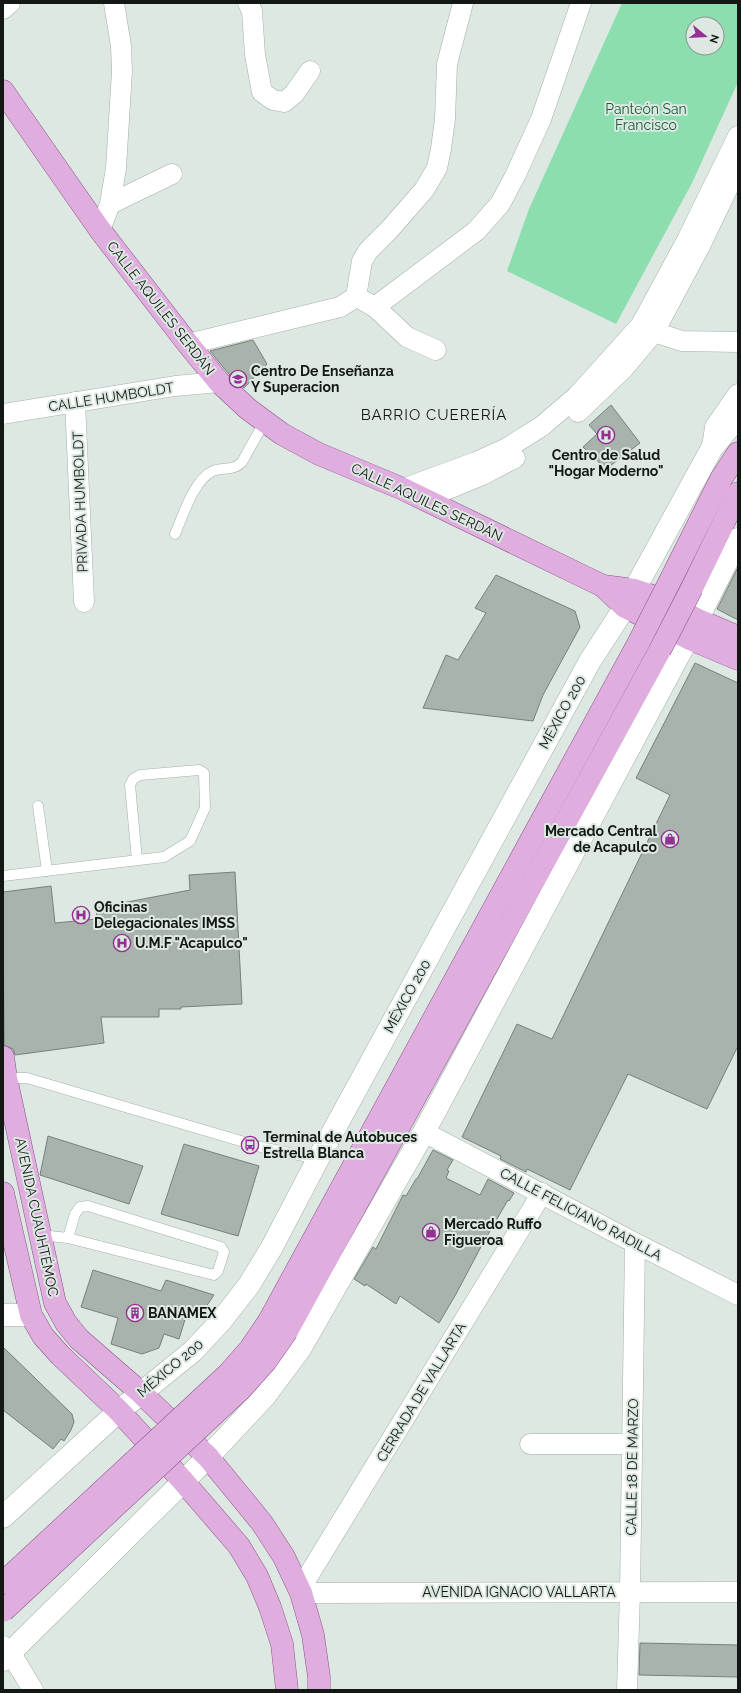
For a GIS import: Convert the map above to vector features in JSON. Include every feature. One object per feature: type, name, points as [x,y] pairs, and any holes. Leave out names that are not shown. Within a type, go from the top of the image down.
[{"type":"main road","name":"CALLE AQUILES SERDÁN","points":[[3,91],[100,230],[219,382],[248,409],[282,434],[319,454],[403,488],[630,598]]},
{"type":"main road","points":[[3,1611],[149,1477],[241,1389],[266,1360],[278,1326],[639,642],[721,479],[738,453]]},
{"type":"main road","points":[[3,1584],[228,1374],[250,1349],[278,1326],[660,650],[738,493]]},
{"type":"main road","points":[[630,598],[655,597],[696,619],[738,637]]},
{"type":"main road","points":[[630,598],[688,638],[738,660]]},
{"type":"main road","name":"AVENIDA CUAUHTÉMOC","points":[[5,1068],[55,1303],[66,1323],[79,1340],[140,1392],[208,1457],[262,1523],[284,1557],[300,1592],[313,1635],[319,1690]]},
{"type":"main road","name":"AVENIDA CUAUHTÉMOC","points":[[3,1193],[31,1315],[44,1336],[60,1355],[119,1411],[183,1481],[239,1546],[257,1576],[270,1607],[282,1644],[287,1690]]},
{"type":"street","points":[[3,9],[10,3]]},
{"type":"street","points":[[100,230],[110,204],[116,168],[122,70],[121,46],[114,3]]},
{"type":"street","points":[[248,3],[252,11],[255,55],[262,92],[273,100],[284,102],[294,94],[310,71]]},
{"type":"street","points":[[188,344],[340,308],[356,297],[362,261],[368,251],[389,230],[424,190],[437,168],[445,119],[447,64],[463,3]]},
{"type":"street","points":[[375,307],[476,231],[500,204],[516,176],[541,119],[581,3]]},
{"type":"street","points":[[403,488],[476,462],[507,448],[542,426],[577,396],[648,328],[687,240],[738,136]]},
{"type":"street","points":[[424,499],[482,475],[512,460],[549,435],[593,399],[623,369],[700,246],[738,167]]},
{"type":"street","points":[[110,204],[172,174]]},
{"type":"street","points":[[356,297],[375,307],[407,337],[436,350]]},
{"type":"street","points":[[648,328],[682,341],[738,342]]},
{"type":"street","name":"CALLE HUMBOLDT","points":[[3,414],[176,386],[219,382]]},
{"type":"street","points":[[712,448],[714,428],[738,394]]},
{"type":"street","name":"PRIVADA HUMBOLDT","points":[[75,402],[84,602]]},
{"type":"street","name":"MÉXICO 200","points":[[3,1518],[140,1392],[193,1351],[221,1321],[249,1285],[272,1247],[318,1158],[590,661],[630,598],[712,448],[738,417]]},
{"type":"street","points":[[33,1690],[5,1653],[208,1457],[265,1396],[300,1349],[424,1132],[688,638],[696,619],[738,539]]},
{"type":"street","name":"CALLE FELICIANO RADILLA","points":[[424,1132],[635,1243],[738,1295]]},
{"type":"street","name":"CERRADA DE VALLARTA","points":[[300,1592],[542,1193]]},
{"type":"street","name":"CALLE 18 DE MARZO","points":[[626,1690],[630,1592],[635,1243]]},
{"type":"street","points":[[3,1315],[31,1315]]},
{"type":"street","points":[[530,1444],[632,1444]]},
{"type":"street","name":"AVENIDA IGNACIO VALLARTA","points":[[300,1592],[738,1592]]},
{"type":"lane","points":[[175,534],[195,489],[202,480],[213,471],[238,467],[265,421]]},
{"type":"lane","points":[[3,876],[164,857],[190,841],[206,808],[204,772],[199,770],[140,775],[133,779],[130,785],[137,860]]},
{"type":"lane","points":[[38,806],[47,871]]},
{"type":"lane","points":[[5,1068],[27,1078],[261,1147],[318,1158]]},
{"type":"lane","points":[[40,1235],[68,1238],[214,1275],[218,1271],[224,1252],[221,1247],[88,1206],[80,1207],[75,1214],[68,1238]]},
{"type":"green space","name":"Panteón San Francisco","points":[[622,3],[738,3],[738,82],[692,183],[616,324],[507,271],[529,209]]},
{"type":"building","name":"Centro De Enseñanza Y Superacion","points":[[253,340],[267,364],[244,388],[228,373],[210,351]]},
{"type":"building","name":"Centro de Salud \"Hogar Moderno\"","points":[[611,405],[640,443],[606,469],[583,447],[597,434],[589,425]]},
{"type":"building","points":[[738,567],[738,620],[717,609]]},
{"type":"building","points":[[496,575],[575,611],[580,627],[543,695],[533,721],[423,708],[446,655],[458,660],[486,613],[475,608]]},
{"type":"building","name":"Mercado Central de Acapulco","points":[[695,663],[738,683],[738,1046],[707,1109],[628,1074],[570,1190],[527,1169],[526,1172],[500,1159],[501,1156],[462,1137],[517,1024],[552,1039],[670,795],[636,778]]},
{"type":"building","name":"U.M.F \"Acapulco\"","points":[[235,872],[242,1004],[181,1007],[181,1009],[159,1009],[159,1017],[101,1017],[104,1043],[15,1055],[13,1049],[4,1045],[3,892],[51,886],[55,923],[97,919],[96,908],[190,890],[189,875]]},
{"type":"building","points":[[48,1136],[143,1166],[129,1204],[40,1175]]},
{"type":"building","points":[[184,1144],[259,1166],[238,1236],[161,1214]]},
{"type":"building","name":"Mercado Ruffo Figueroa","points":[[433,1150],[453,1160],[447,1170],[449,1171],[446,1178],[480,1195],[488,1179],[514,1193],[509,1201],[508,1200],[483,1243],[439,1323],[400,1296],[396,1304],[366,1284],[365,1286],[354,1279],[373,1247],[376,1249],[403,1195],[406,1196]]},
{"type":"building","name":"BANAMEX","points":[[93,1270],[161,1291],[166,1280],[214,1295],[199,1317],[187,1313],[179,1339],[164,1334],[159,1348],[142,1354],[111,1344],[118,1318],[81,1307]]},
{"type":"building","points":[[3,1347],[72,1414],[74,1422],[71,1430],[64,1441],[61,1439],[53,1449],[3,1410]]},
{"type":"building","points":[[640,1643],[738,1645],[738,1677],[639,1675]]},
{"type":"place","name":"Centro De Enseñanza Y Superacion","points":[[238,379]]},
{"type":"place","name":"Centro de Salud \"Hogar Moderno\"","points":[[606,435]]},
{"type":"place","name":"Mercado Central de Acapulco","points":[[670,839]]},
{"type":"place","name":"Oficinas Delegacionales IMSS","points":[[81,915]]},
{"type":"place","name":"U.M.F \"Acapulco\"","points":[[122,943]]},
{"type":"place","name":"Terminal de Autobuces Estrella Blanca","points":[[250,1145]]},
{"type":"place","name":"Mercado Ruffo Figueroa","points":[[431,1232]]},
{"type":"place","name":"BANAMEX","points":[[135,1313]]},
{"type":"district","name":"BARRIO CUERERÍA","points":[[434,415]]}]
